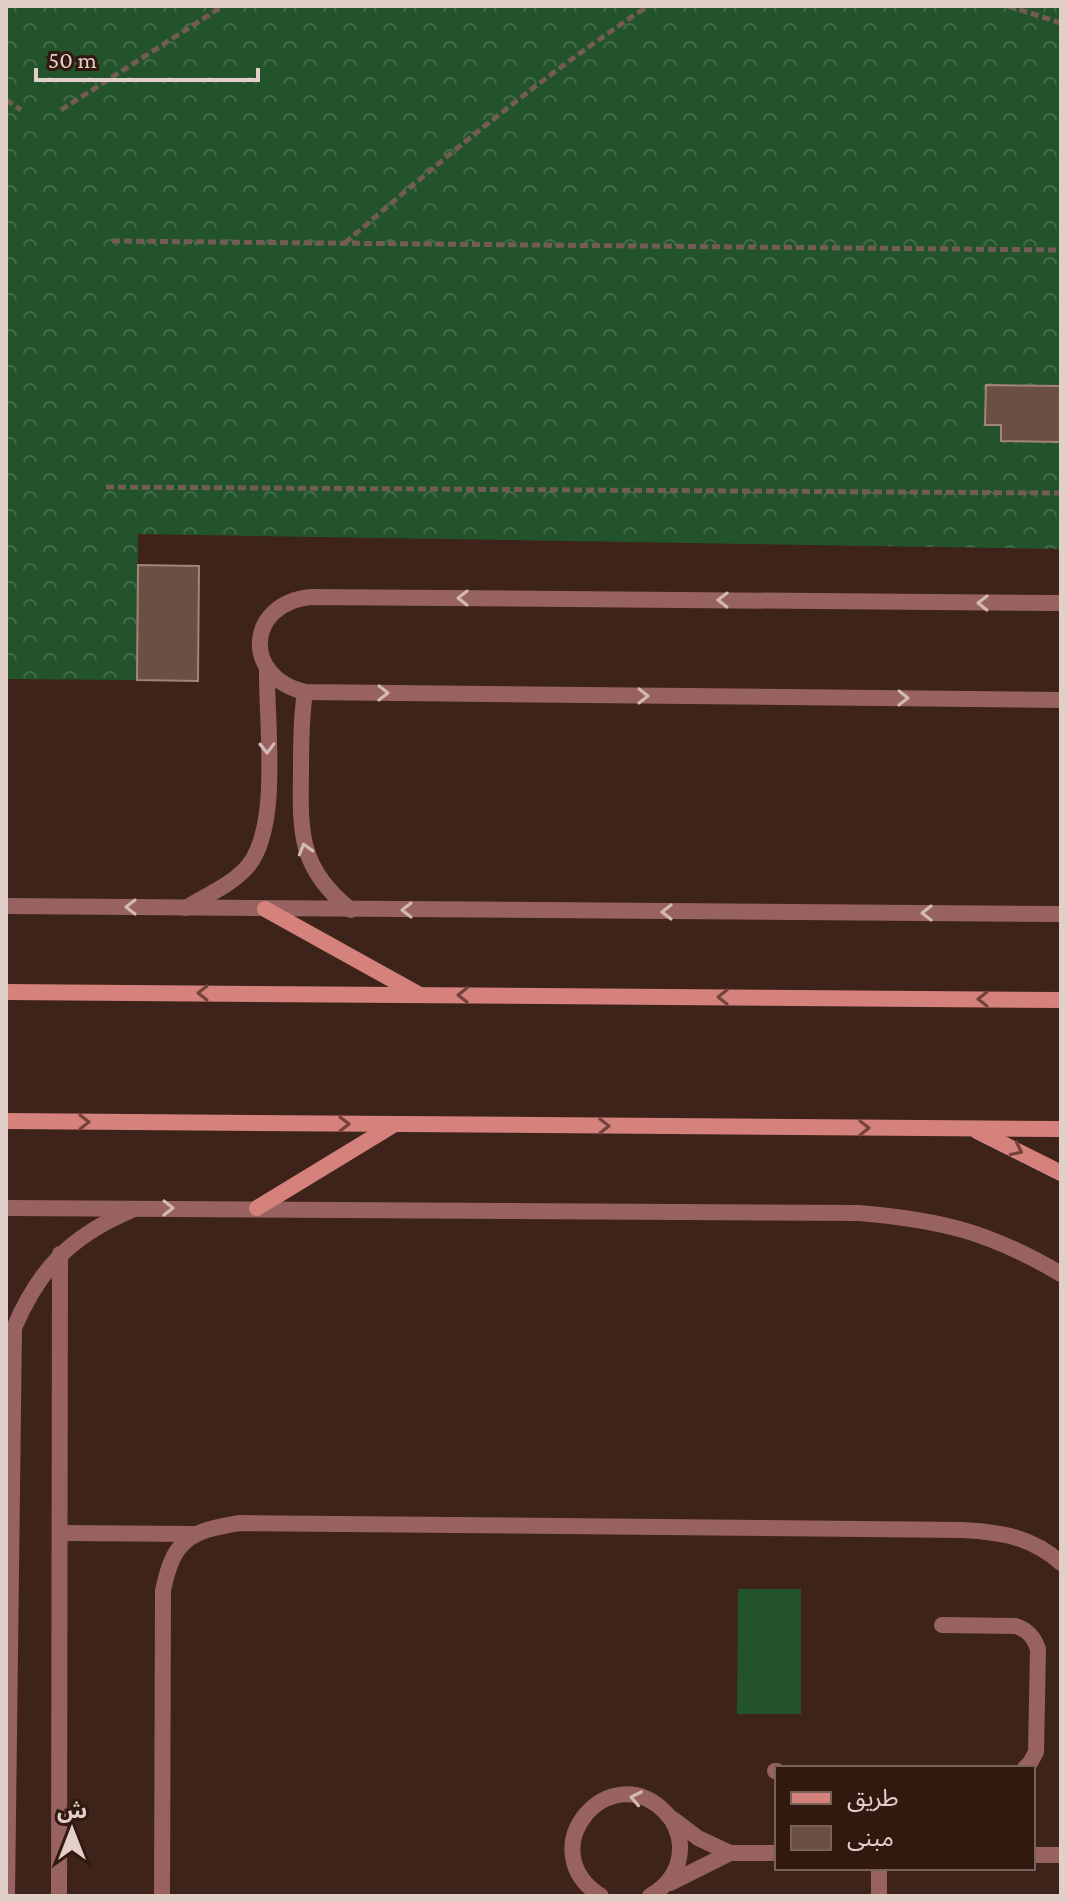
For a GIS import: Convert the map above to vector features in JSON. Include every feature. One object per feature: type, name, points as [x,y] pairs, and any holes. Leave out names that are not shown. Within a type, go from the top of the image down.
[{"type":"main road","points":[[265,909],[419,995]]},
{"type":"main road","points":[[6,992],[1061,1000]]},
{"type":"main road","points":[[6,1121],[1061,1129]]},
{"type":"main road","points":[[257,1208],[395,1124]]},
{"type":"main road","points":[[972,1129],[1061,1173]]},
{"type":"street","points":[[186,908],[235,878],[248,866],[264,835],[268,806],[267,670],[261,653],[261,636],[267,620],[278,606],[293,599],[1061,603]]},
{"type":"street","points":[[267,670],[277,681],[305,692],[1061,700]]},
{"type":"street","points":[[305,692],[301,724],[302,841],[319,880],[351,910]]},
{"type":"street","points":[[6,906],[1061,914]]},
{"type":"street","points":[[7,1896],[14,1328],[41,1276],[60,1254],[83,1235],[138,1207]]},
{"type":"street","points":[[6,1208],[859,1213],[902,1217],[971,1231],[1023,1252],[1061,1274]]},
{"type":"street","points":[[59,1896],[60,1254]]},
{"type":"street","points":[[60,1533],[195,1534],[240,1523],[963,1530],[997,1532],[1026,1539],[1061,1563]]},
{"type":"street","points":[[162,1896],[163,1591],[173,1555],[195,1534]]},
{"type":"street","points":[[942,1625],[1016,1626],[1036,1641],[1036,1752],[1027,1766]]},
{"type":"street","points":[[595,1894],[580,1877],[572,1845],[576,1829],[590,1809],[611,1796],[644,1797],[659,1805],[698,1838],[730,1853]]},
{"type":"street","points":[[658,1892],[677,1865],[680,1853],[680,1840],[670,1817]]},
{"type":"street","points":[[658,1892],[696,1868],[730,1853],[775,1853]]},
{"type":"street","points":[[1035,1855],[1061,1855]]},
{"type":"street","points":[[879,1870],[879,1896]]},
{"type":"path","points":[[61,110],[223,6]]},
{"type":"path","points":[[345,243],[439,161],[648,6]]},
{"type":"path","points":[[1008,6],[1061,23]]},
{"type":"path","points":[[6,100],[21,110]]},
{"type":"path","points":[[112,241],[1061,250]]},
{"type":"path","points":[[106,487],[1061,493]]},
{"type":"green space","points":[[6,6],[1061,6],[1061,549],[138,534],[137,680],[6,679]]},
{"type":"green space","points":[[738,1589],[801,1589],[801,1714],[737,1714]]},
{"type":"building","points":[[986,385],[1061,386],[1061,442],[1001,441],[1001,425],[985,425]]},
{"type":"building","points":[[138,565],[199,566],[198,681],[137,680]]}]
